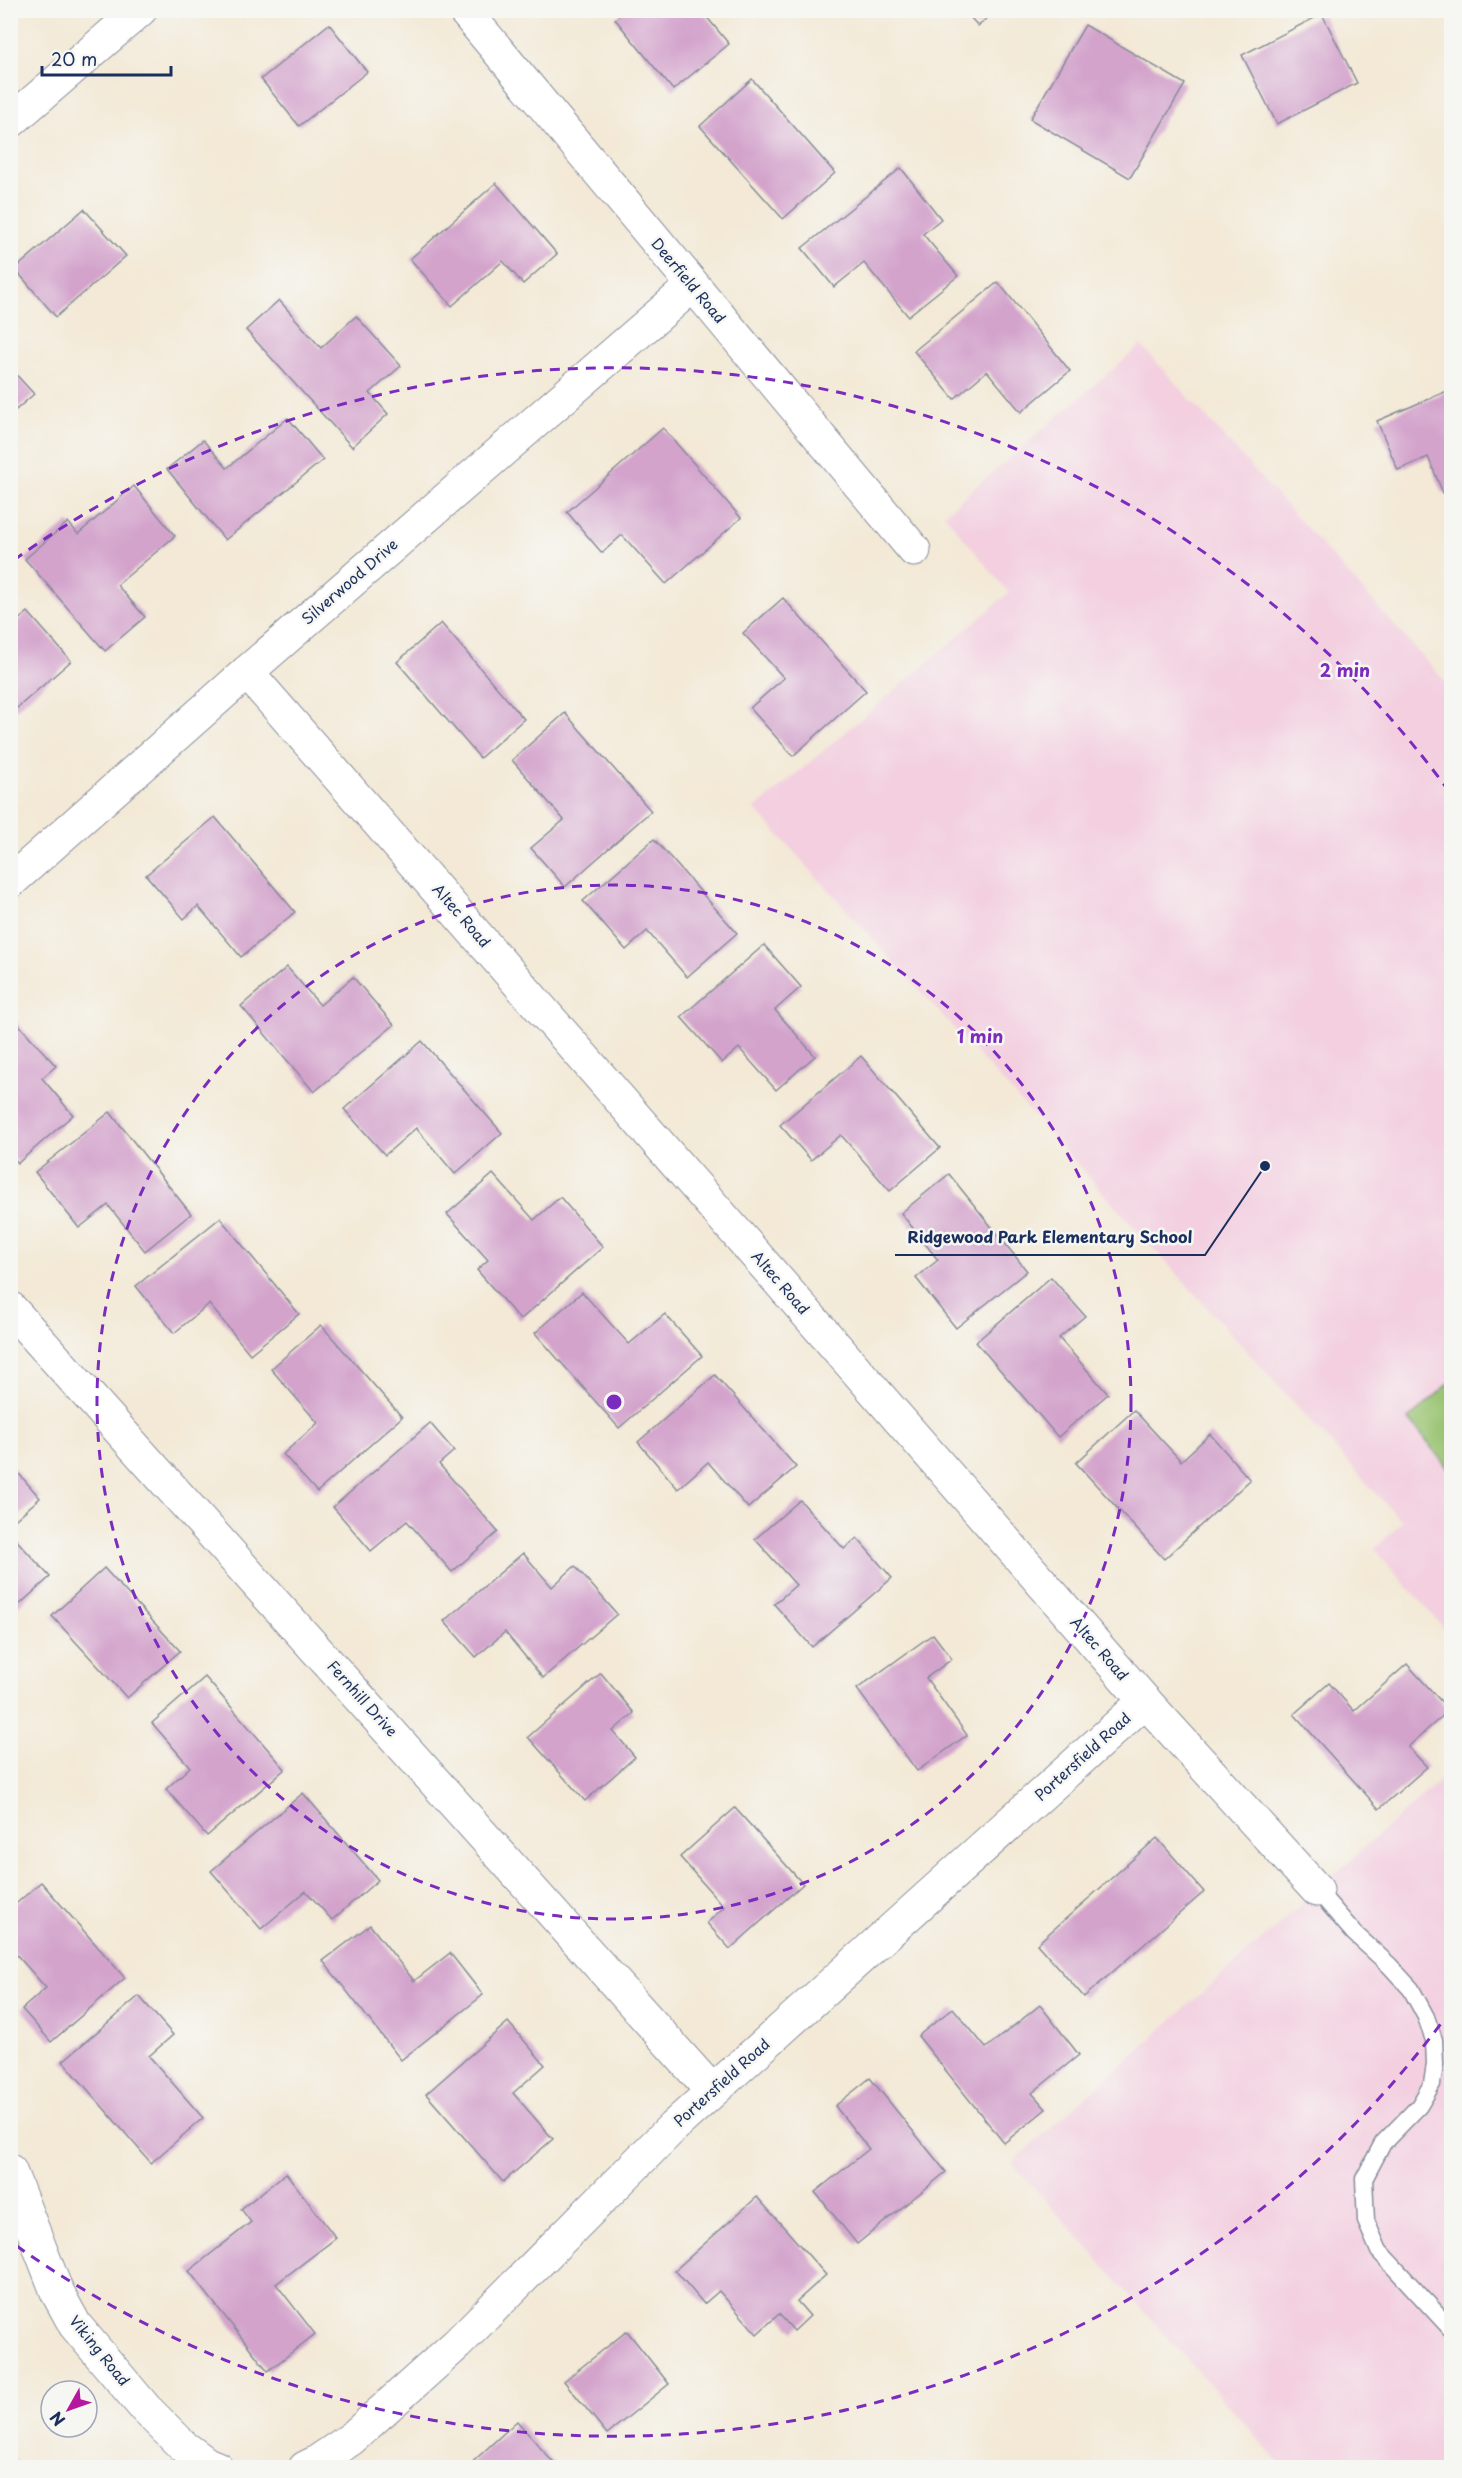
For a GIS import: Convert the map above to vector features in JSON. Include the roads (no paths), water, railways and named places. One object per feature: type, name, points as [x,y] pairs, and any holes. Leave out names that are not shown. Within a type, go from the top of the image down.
[{"type":"street","points":[[10,122],[140,10]]},
{"type":"street","name":"Deerfield Road","points":[[464,10],[914,550]]},
{"type":"street","name":"Silverwood Drive","points":[[10,882],[247,672],[692,286]]},
{"type":"street","name":"Altec Road","points":[[247,672],[1145,1701],[1317,1890]]},
{"type":"street","name":"Fernhill Drive","points":[[10,1308],[26,1322],[712,2091]]},
{"type":"street","name":"Portersfield Road","points":[[305,2468],[351,2439],[457,2344],[673,2127],[1145,1701]]},
{"type":"street","name":"Viking Road","points":[[10,2171],[57,2292],[75,2325],[145,2408],[176,2439],[207,2464],[217,2468]]},
{"type":"lane","points":[[1317,1890],[1354,1933],[1412,1989],[1434,2040],[1432,2084],[1419,2106],[1383,2143],[1364,2179],[1366,2221],[1379,2251],[1452,2330]]},
{"type":"place","name":"Ridgewood Park Elementary School","points":[[1265,1166]]}]
